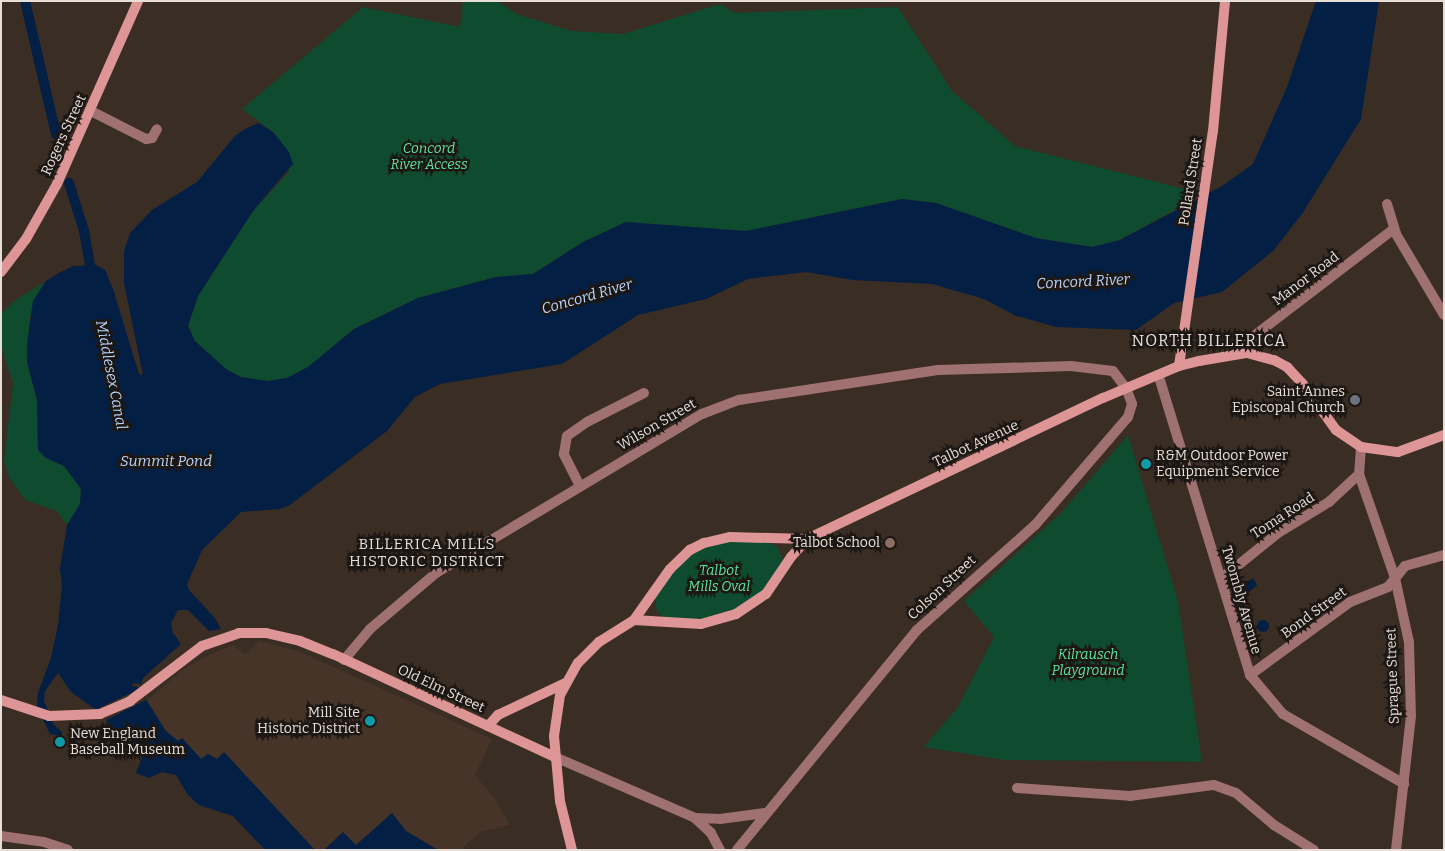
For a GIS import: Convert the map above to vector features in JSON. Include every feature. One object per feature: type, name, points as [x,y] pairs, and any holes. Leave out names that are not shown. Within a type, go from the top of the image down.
[{"type":"street","name":"Rogers Street","points":[[1,272],[42,211],[91,111],[138,1]]},
{"type":"street","name":"Pollard Street","points":[[1179,366],[1218,84],[1225,1]]},
{"type":"street","points":[[91,111],[146,139],[152,138],[157,129]]},
{"type":"street","points":[[1387,204],[1394,229],[1444,314]]},
{"type":"street","name":"Manor Road","points":[[1236,354],[1246,342],[1394,229]]},
{"type":"street","points":[[1159,377],[1179,366],[1236,354],[1261,355],[1287,367],[1336,430],[1362,447],[1398,452],[1444,435]]},
{"type":"street","name":"Wilson Street","points":[[344,660],[370,629],[430,577],[702,414],[748,399],[938,370],[1061,366],[1113,371],[1126,388]]},
{"type":"street","name":"Talbot Avenue","points":[[634,620],[700,624],[736,614],[766,594],[791,557],[807,539],[1126,388],[1159,377]]},
{"type":"street","name":"Twombly Avenue","points":[[1159,377],[1250,675],[1283,714],[1404,784]]},
{"type":"street","name":"Colson Street","points":[[737,850],[765,813],[917,630],[1058,501],[1128,416],[1132,404],[1126,388]]},
{"type":"street","points":[[580,486],[564,454],[568,436],[587,422],[644,393]]},
{"type":"street","name":"Sprague Street","points":[[1362,447],[1359,474],[1395,578],[1409,642],[1411,716],[1396,850]]},
{"type":"street","name":"Toma Road","points":[[1221,579],[1278,533],[1329,502],[1359,474]]},
{"type":"street","name":"Talbot Avenue","points":[[572,850],[560,800],[555,757],[557,709],[565,683],[594,646],[634,620],[679,558],[704,543],[744,536],[807,539]]},
{"type":"street","name":"Bond Street","points":[[1250,675],[1350,602],[1388,587],[1405,566],[1444,555]]},
{"type":"street","name":"Old Elm Street","points":[[1,700],[45,715],[100,714],[142,693],[197,649],[243,633],[286,636],[344,660],[555,757],[695,818],[711,834],[720,850]]},
{"type":"street","name":"Talbot Avenue","points":[[488,726],[501,714],[565,683]]},
{"type":"street","points":[[1017,788],[1130,796],[1214,785],[1236,793],[1274,825],[1314,850]]},
{"type":"street","points":[[695,818],[720,820],[765,813]]},
{"type":"street","points":[[1,836],[44,842],[68,850]]},
{"type":"shaded area","points":[[259,641],[298,651],[492,739],[475,775],[496,800],[510,825],[480,832],[460,850],[438,850],[406,831],[392,814],[356,845],[343,832],[324,850],[315,850],[224,753],[217,759],[201,760],[182,738],[178,741],[166,731],[147,701],[182,670],[211,654],[233,645],[245,655]]},
{"type":"green space","name":"Concord River Access","points":[[463,1],[497,1],[519,15],[572,31],[623,34],[720,4],[735,13],[898,7],[952,91],[1015,146],[1193,191],[1190,202],[1119,240],[1092,247],[1036,238],[936,203],[902,199],[746,231],[626,222],[583,242],[533,274],[496,277],[418,298],[354,329],[308,367],[287,378],[268,381],[241,377],[226,369],[195,341],[188,326],[198,296],[253,211],[289,172],[274,133],[242,109],[363,7],[460,27]]},
{"type":"green space","points":[[46,281],[38,292],[30,317],[27,362],[37,400],[38,450],[46,458],[64,466],[81,489],[80,504],[67,525],[57,511],[25,500],[9,477],[4,461],[13,383],[1,346],[1,314],[14,301]]},
{"type":"green space","name":"Kilrausch Playground","points":[[1128,435],[1178,601],[1202,762],[1004,760],[924,747],[958,707],[994,637],[964,601],[1063,511]]},
{"type":"green space","name":"Talbot Mills Oval","points":[[716,539],[770,543],[778,547],[783,561],[774,583],[725,619],[668,621],[657,611],[654,594],[670,569]]},
{"type":"water","points":[[1316,1],[1379,1],[1361,119],[1302,214],[1273,251],[1222,292],[1174,303],[1136,330],[1056,327],[1014,315],[984,299],[932,284],[853,280],[806,272],[748,279],[706,299],[638,315],[562,364],[440,384],[415,397],[387,431],[290,505],[280,509],[241,512],[202,550],[187,584],[189,590],[215,618],[221,629],[209,631],[188,610],[178,610],[171,623],[173,633],[181,644],[143,678],[141,684],[133,683],[132,686],[138,687],[166,731],[178,741],[182,738],[201,759],[208,754],[217,759],[224,752],[315,850],[265,850],[233,816],[199,805],[188,795],[176,775],[162,772],[149,778],[136,773],[145,750],[114,732],[102,714],[71,692],[58,673],[45,691],[44,701],[54,725],[62,732],[62,736],[50,734],[37,708],[38,693],[51,658],[58,625],[62,586],[60,569],[67,525],[80,504],[81,489],[64,466],[46,458],[38,450],[37,400],[27,362],[27,344],[33,301],[46,281],[73,266],[96,265],[105,270],[113,289],[139,374],[143,375],[124,283],[124,251],[130,233],[152,210],[197,182],[235,136],[245,129],[259,123],[274,133],[289,152],[293,164],[253,211],[198,296],[188,326],[195,341],[226,369],[241,377],[267,381],[287,378],[308,367],[354,329],[418,298],[496,277],[533,274],[583,242],[626,222],[746,231],[902,199],[936,203],[1036,238],[1092,247],[1120,240],[1222,186],[1253,164],[1287,87]]},
{"type":"water","points":[[1253,578],[1257,585],[1246,595],[1241,587]]},
{"type":"water","points":[[1261,620],[1265,620],[1269,626],[1265,632],[1261,632],[1257,628],[1257,624]]},
{"type":"water","points":[[392,813],[406,831],[438,850],[324,850],[343,832],[356,845]]},
{"type":"pier","points":[[139,689],[146,700],[104,721],[97,709]]},
{"type":"waterway","name":"Middlesex Canal","points":[[25,1],[56,134]]},
{"type":"waterway","name":"Middlesex Canal","points":[[69,183],[84,231],[92,277]]},
{"type":"place","name":"Saint Annes Episcopal Church","points":[[1355,400]]},
{"type":"place","name":"R&M Outdoor Power Equipment Service","points":[[1146,464]]},
{"type":"place","name":"Talbot School","points":[[890,543]]},
{"type":"place","name":"Mill Site Historic District","points":[[370,721]]},
{"type":"place","name":"New England Baseball Museum","points":[[60,742]]},
{"type":"district","name":"NORTH BILLERICA","points":[[1209,341]]},
{"type":"district","name":"BILLERICA MILLS HISTORIC DISTRICT","points":[[427,552]]},
{"type":"water label","name":"Concord River","points":[[1083,282]]},
{"type":"water label","name":"Concord River","points":[[587,297]]},
{"type":"water label","name":"Summit Pond","points":[[166,462]]}]
